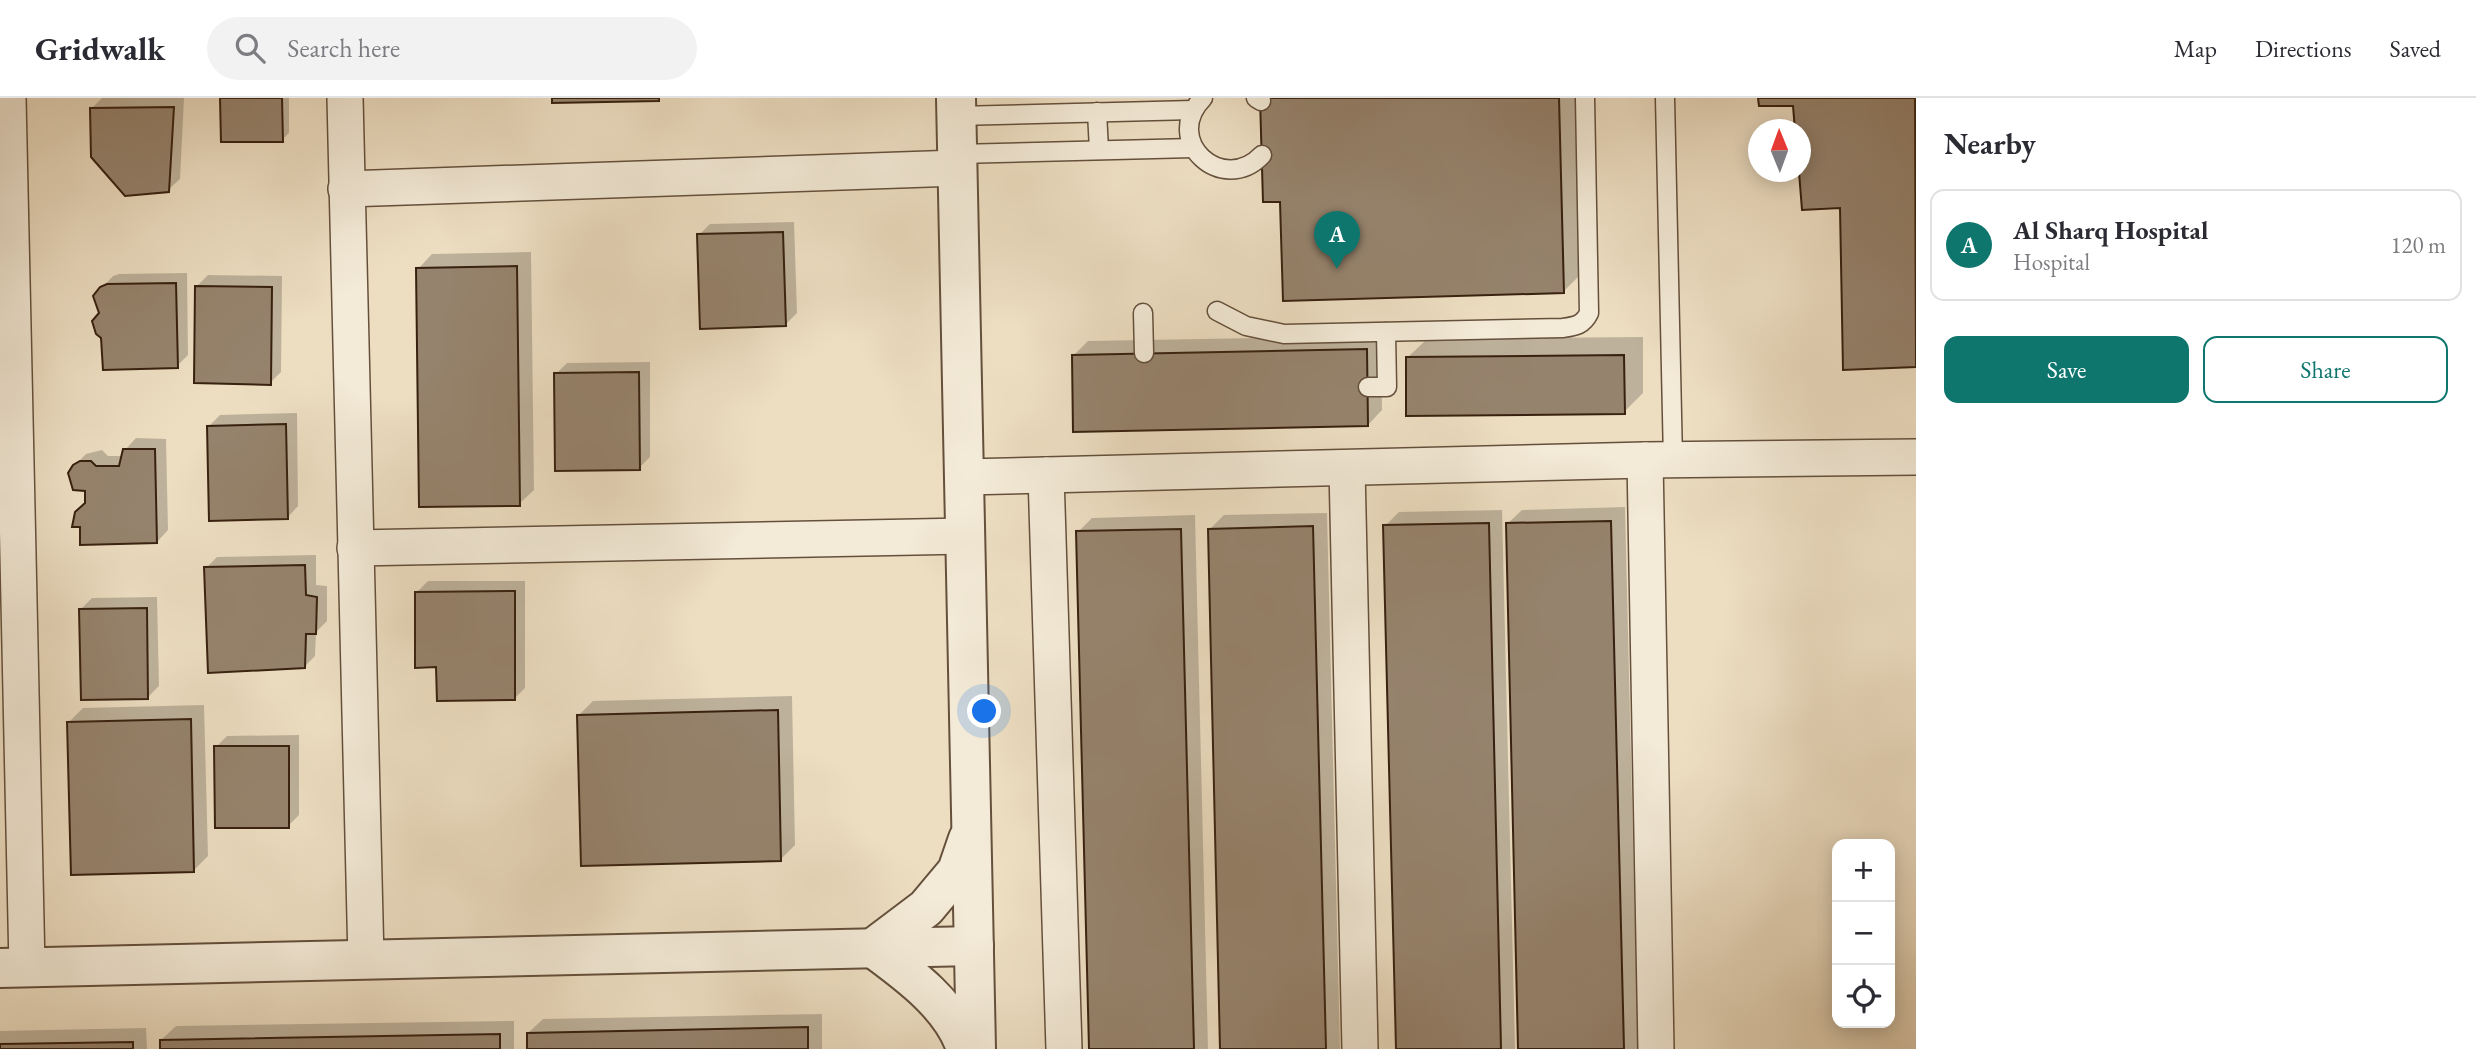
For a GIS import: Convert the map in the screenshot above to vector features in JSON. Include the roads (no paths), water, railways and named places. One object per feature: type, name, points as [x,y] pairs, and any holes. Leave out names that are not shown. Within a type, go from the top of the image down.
[{"type":"street","points":[[8,98],[5,219],[13,967],[974,946]]},
{"type":"street","points":[[345,98],[366,960]]},
{"type":"street","points":[[957,107],[976,1049]]},
{"type":"street","points":[[346,189],[958,161]]},
{"type":"street","points":[[964,477],[1659,460],[1916,457]]},
{"type":"street","points":[[1656,1049],[1659,460]]},
{"type":"street","points":[[1347,468],[1360,1049]]},
{"type":"street","points":[[1046,475],[1064,1049]]},
{"type":"street","points":[[355,548],[965,536]]},
{"type":"street","points":[[873,948],[926,908],[957,871],[972,828]]},
{"type":"street","points":[[873,948],[918,981],[961,1031],[965,1049]]},
{"type":"lane","points":[[1217,311],[1246,326],[1284,334],[1577,326],[1585,320],[1588,313],[1585,98]]},
{"type":"lane","points":[[1659,460],[1665,98]]},
{"type":"lane","points":[[957,107],[1097,112],[1198,104],[1188,125],[1193,148],[1203,160],[1229,170],[1245,167],[1262,155]]},
{"type":"lane","points":[[1097,112],[1099,150]]},
{"type":"lane","points":[[958,161],[1099,150],[1193,148]]},
{"type":"lane","points":[[1143,313],[1143,353]]},
{"type":"lane","points":[[1368,387],[1387,387],[1387,331]]},
{"type":"place","name":"Al Sharq Hospital","points":[[1337,269]]}]
